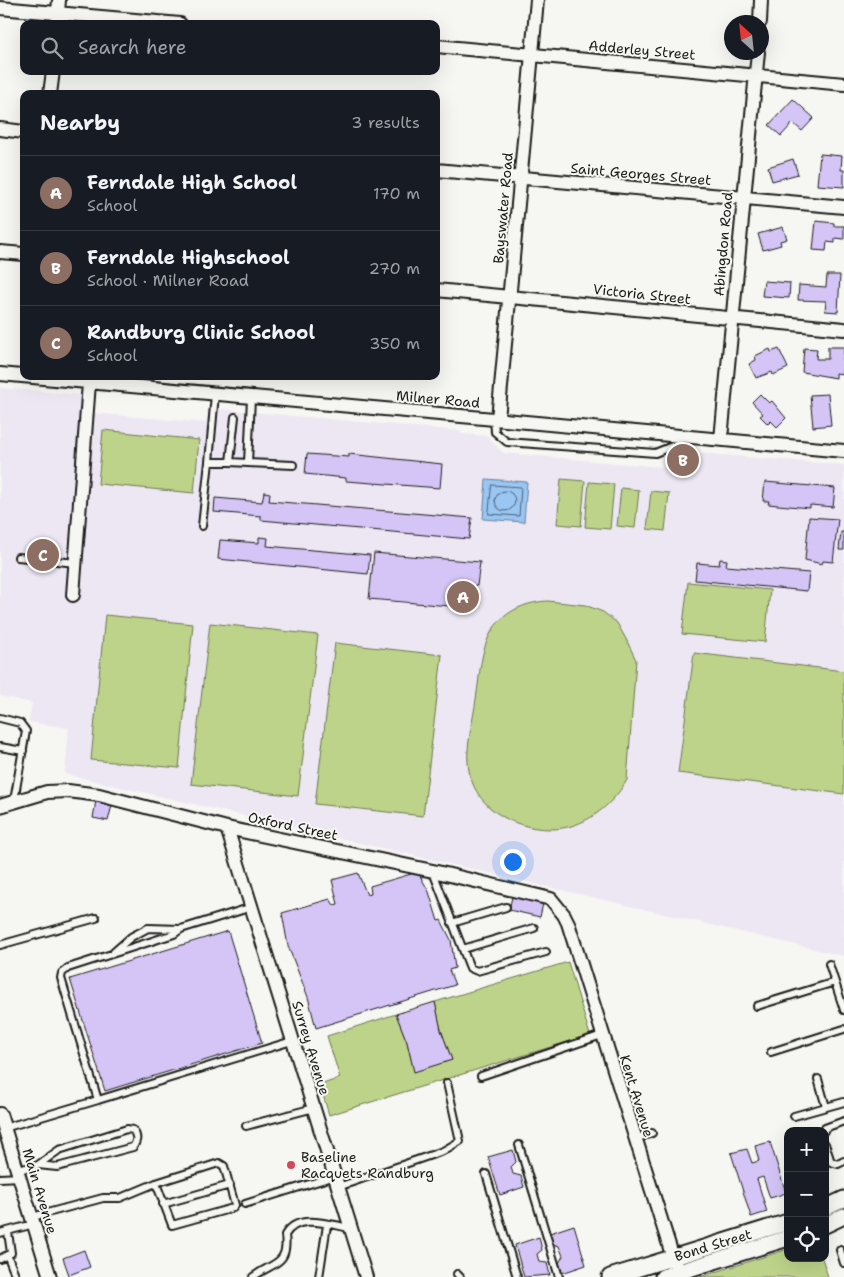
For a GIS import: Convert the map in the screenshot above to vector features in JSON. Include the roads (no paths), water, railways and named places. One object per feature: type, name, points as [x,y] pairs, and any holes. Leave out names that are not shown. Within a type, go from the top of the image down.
[{"type":"street","points":[[58,18],[59,0]]},
{"type":"street","name":"Bayswater Road","points":[[496,419],[510,296],[537,0]]},
{"type":"street","points":[[760,15],[761,0]]},
{"type":"street","points":[[0,8],[58,18],[99,20]]},
{"type":"street","name":"Adderley Street","points":[[440,46],[844,84]]},
{"type":"street","name":"Abingdon Road","points":[[721,439],[757,60]]},
{"type":"street","points":[[50,90],[52,75]]},
{"type":"street","points":[[0,129],[20,132]]},
{"type":"street","name":"Saint Georges Street","points":[[440,170],[844,207]]},
{"type":"street","points":[[0,252],[20,254]]},
{"type":"street","name":"Victoria Street","points":[[440,290],[844,329]]},
{"type":"street","name":"Milner Road","points":[[0,374],[20,376]]},
{"type":"street","name":"Milner Road","points":[[62,380],[844,451]]},
{"type":"street","points":[[73,595],[89,383]]},
{"type":"street","name":"Oxford Street","points":[[0,806],[46,792],[68,790],[99,795],[227,828],[433,871],[552,899],[568,923]]},
{"type":"street","name":"Surrey Avenue","points":[[227,828],[366,1277]]},
{"type":"street","name":"Kent Avenue","points":[[568,923],[673,1257],[673,1276]]},
{"type":"street","name":"Main Avenue","points":[[0,1114],[50,1277]]},
{"type":"street","points":[[829,1206],[844,1199]]},
{"type":"street","points":[[829,1223],[844,1216]]},
{"type":"street","name":"Bond Street","points":[[610,1277],[784,1223]]},
{"type":"street","name":"Bond Street","points":[[673,1276],[784,1239]]},
{"type":"lane","points":[[202,526],[215,394]]},
{"type":"lane","points":[[248,463],[252,398]]},
{"type":"lane","points":[[230,462],[236,417]]},
{"type":"lane","points":[[496,419],[495,432],[507,442],[655,453],[675,445],[685,436]]},
{"type":"lane","points":[[209,462],[293,465]]},
{"type":"lane","points":[[18,557],[76,563]]},
{"type":"lane","points":[[0,718],[20,723],[25,728],[26,734],[14,801]]},
{"type":"lane","points":[[0,747],[22,751]]},
{"type":"lane","points":[[433,871],[470,968],[477,971],[546,952]]},
{"type":"lane","points":[[452,923],[506,906]]},
{"type":"lane","points":[[98,1100],[60,976],[66,969],[174,934],[181,929],[252,907]]},
{"type":"lane","points":[[0,945],[96,918]]},
{"type":"lane","points":[[113,953],[131,937],[148,928],[181,929]]},
{"type":"lane","points":[[463,949],[534,928]]},
{"type":"lane","points":[[830,964],[844,1010]]},
{"type":"lane","points":[[757,1006],[835,982]]},
{"type":"lane","points":[[771,1052],[844,1029]]},
{"type":"lane","points":[[481,1076],[602,1034]]},
{"type":"lane","points":[[4,1128],[292,1041]]},
{"type":"lane","points":[[818,1079],[826,1107]]},
{"type":"lane","points":[[246,1204],[443,1151],[460,1141],[446,1083]]},
{"type":"lane","points":[[794,1116],[844,1102]]},
{"type":"lane","points":[[246,1126],[314,1108]]},
{"type":"lane","points":[[828,1127],[844,1122]]},
{"type":"lane","points":[[0,1178],[19,1174],[38,1165],[59,1150],[127,1129],[133,1130],[137,1135],[137,1141],[133,1147],[57,1167],[38,1165]]},
{"type":"lane","points":[[635,1139],[652,1133]]},
{"type":"lane","points":[[519,1145],[559,1277]]},
{"type":"lane","points":[[829,1156],[831,1162],[838,1164],[844,1161]]},
{"type":"lane","points":[[0,1233],[8,1232],[33,1221],[103,1198],[120,1198],[156,1183],[222,1163],[236,1202],[233,1208],[175,1226],[169,1222],[156,1183]]},
{"type":"lane","points":[[486,1174],[517,1277]]},
{"type":"lane","points":[[163,1204],[230,1184]]},
{"type":"lane","points":[[253,1277],[282,1259],[286,1250],[284,1235],[293,1225],[310,1221],[351,1228]]},
{"type":"lane","points":[[319,1277],[327,1225]]},
{"type":"lane","points":[[0,1259],[11,1254],[8,1232]]},
{"type":"lane","points":[[840,1250],[844,1263]]},
{"type":"lane","points":[[8,1257],[16,1277]]},
{"type":"water","points":[[486,479],[527,482],[524,522],[483,519]]},
{"type":"place","name":"Ferndale Highschool","points":[[683,460]]},
{"type":"place","name":"Randburg Clinic School","points":[[43,555]]},
{"type":"place","name":"Ferndale High School","points":[[463,597]]},
{"type":"place","name":"Baseline Racquets Randburg","points":[[291,1165]]}]
